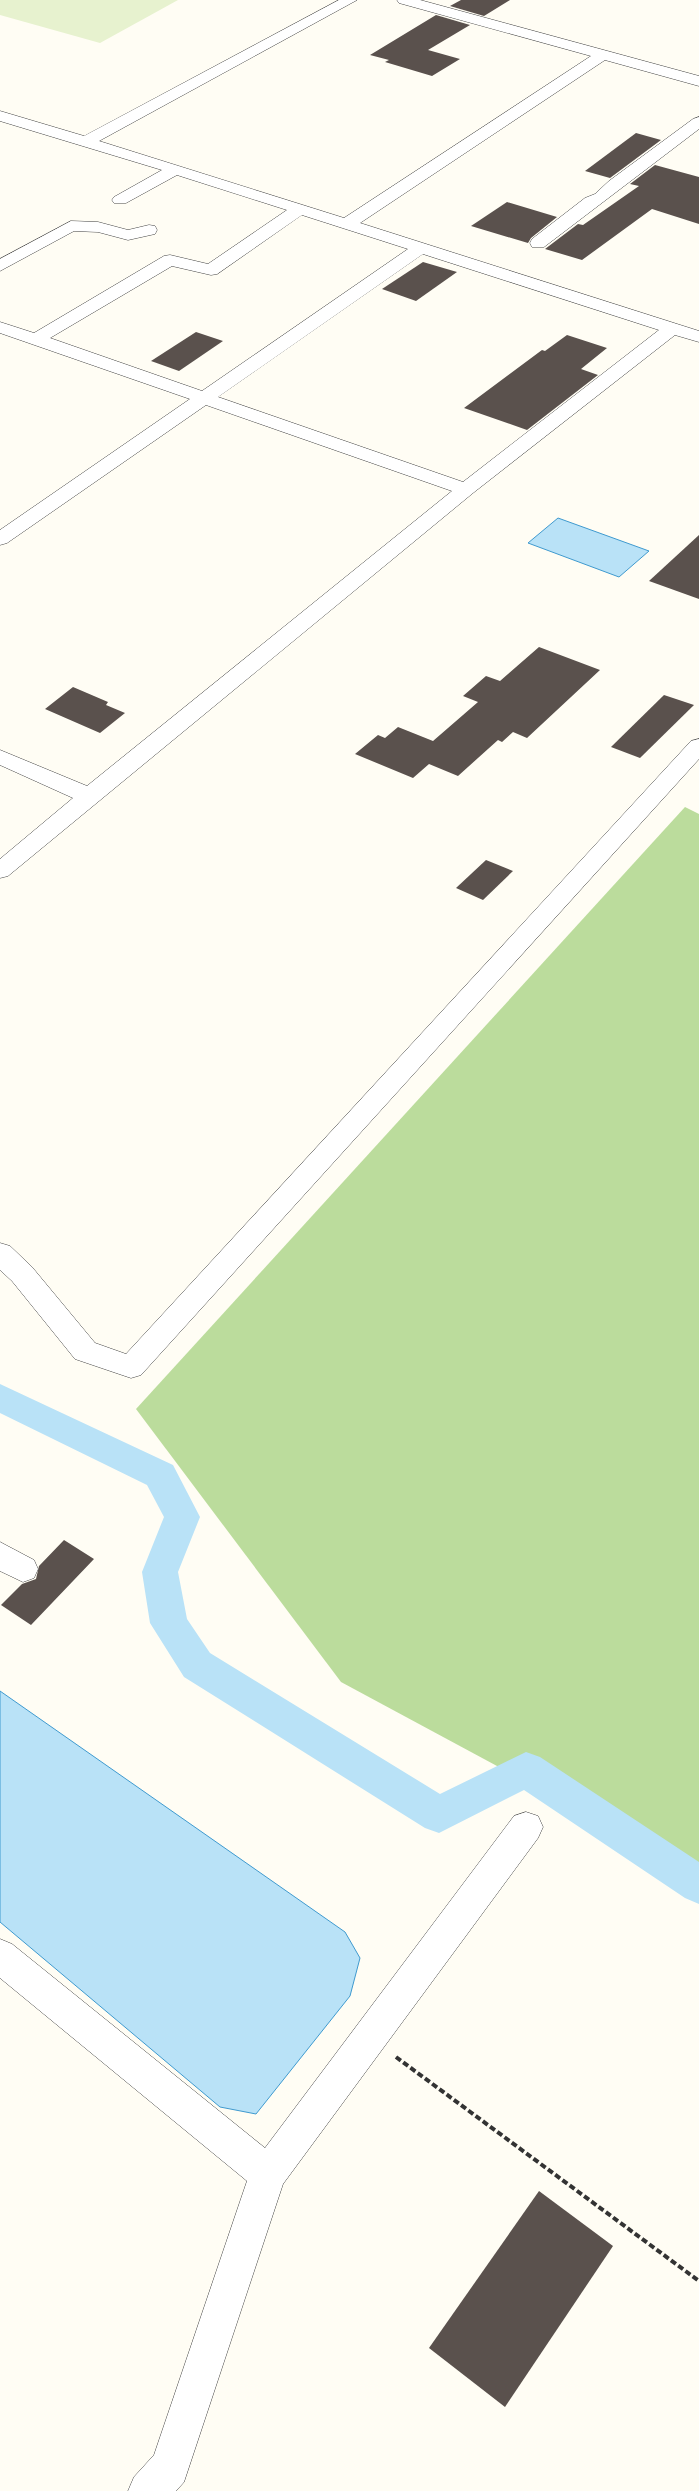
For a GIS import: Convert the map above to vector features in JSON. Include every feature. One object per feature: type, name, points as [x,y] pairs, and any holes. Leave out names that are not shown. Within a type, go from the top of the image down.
[{"type":"street","points":[[85,142],[350,0]]},
{"type":"street","points":[[404,0],[699,81]]},
{"type":"street","points":[[345,225],[602,54]]},
{"type":"street","points":[[0,116],[175,169],[419,249],[699,337]]},
{"type":"street","points":[[538,243],[591,201],[602,197],[615,184],[699,122]]},
{"type":"street","points":[[120,200],[175,169]]},
{"type":"street","points":[[36,339],[170,260],[211,270],[298,210]]},
{"type":"street","points":[[0,266],[71,226],[98,227],[128,235],[149,230]]},
{"type":"street","points":[[0,539],[419,249]]},
{"type":"street","points":[[0,327],[466,489]]},
{"type":"street","points":[[0,871],[89,796],[466,489],[672,329]]},
{"type":"street","points":[[0,1253],[22,1274],[85,1351],[131,1367],[699,746]]},
{"type":"street","points":[[0,757],[89,796]]},
{"type":"street","points":[[148,2491],[170,2468],[268,2174],[526,1828]]},
{"type":"street","points":[[0,1956],[268,2174]]},
{"type":"path","points":[[370,2037],[699,2281]]},
{"type":"green space","points":[[0,0],[178,0],[100,43],[0,15]]},
{"type":"green space","points":[[685,807],[699,814],[699,1875],[341,1682],[136,1409]]},
{"type":"water","points":[[558,518],[649,551],[619,577],[528,543]]},
{"type":"water","points":[[0,1691],[345,1932],[360,1958],[350,1996],[256,2114],[220,2107],[0,1922]]},
{"type":"building","points":[[461,0],[510,0],[484,16],[450,6]]},
{"type":"building","points":[[436,15],[470,25],[428,50],[460,59],[432,76],[385,62],[389,60],[370,55]]},
{"type":"building","points":[[636,133],[661,140],[610,178],[585,171]]},
{"type":"building","points":[[655,165],[699,177],[699,224],[652,209],[582,260],[545,249],[578,224],[583,225],[639,186],[630,184]]},
{"type":"building","points":[[507,202],[557,217],[531,238],[528,243],[471,226]]},
{"type":"building","points":[[423,262],[457,272],[416,301],[382,289]]},
{"type":"building","points":[[196,332],[223,341],[179,371],[151,361]]},
{"type":"building","points":[[567,335],[607,348],[581,369],[598,375],[527,430],[464,408],[542,350],[545,351]]},
{"type":"building","points":[[699,535],[699,599],[649,581]]},
{"type":"building","points":[[539,647],[600,670],[527,738],[513,732],[502,742],[498,740],[458,776],[429,764],[413,778],[355,754],[378,735],[385,738],[398,727],[433,741],[478,702],[463,696],[486,676],[500,681]]},
{"type":"building","points":[[73,687],[108,702],[106,705],[125,713],[100,733],[45,709]]},
{"type":"building","points":[[664,695],[694,705],[640,758],[611,747]]},
{"type":"building","points":[[486,860],[513,871],[483,900],[456,888]]},
{"type":"building","points":[[64,1540],[94,1559],[31,1625],[1,1605],[22,1584],[36,1579],[39,1566]]},
{"type":"building","points":[[539,2191],[613,2246],[505,2407],[429,2348]]},
{"type":"waterway","points":[[0,1398],[160,1475],[182,1517],[160,1572],[169,1623],[197,1665],[439,1815],[526,1769],[699,1885]]}]
